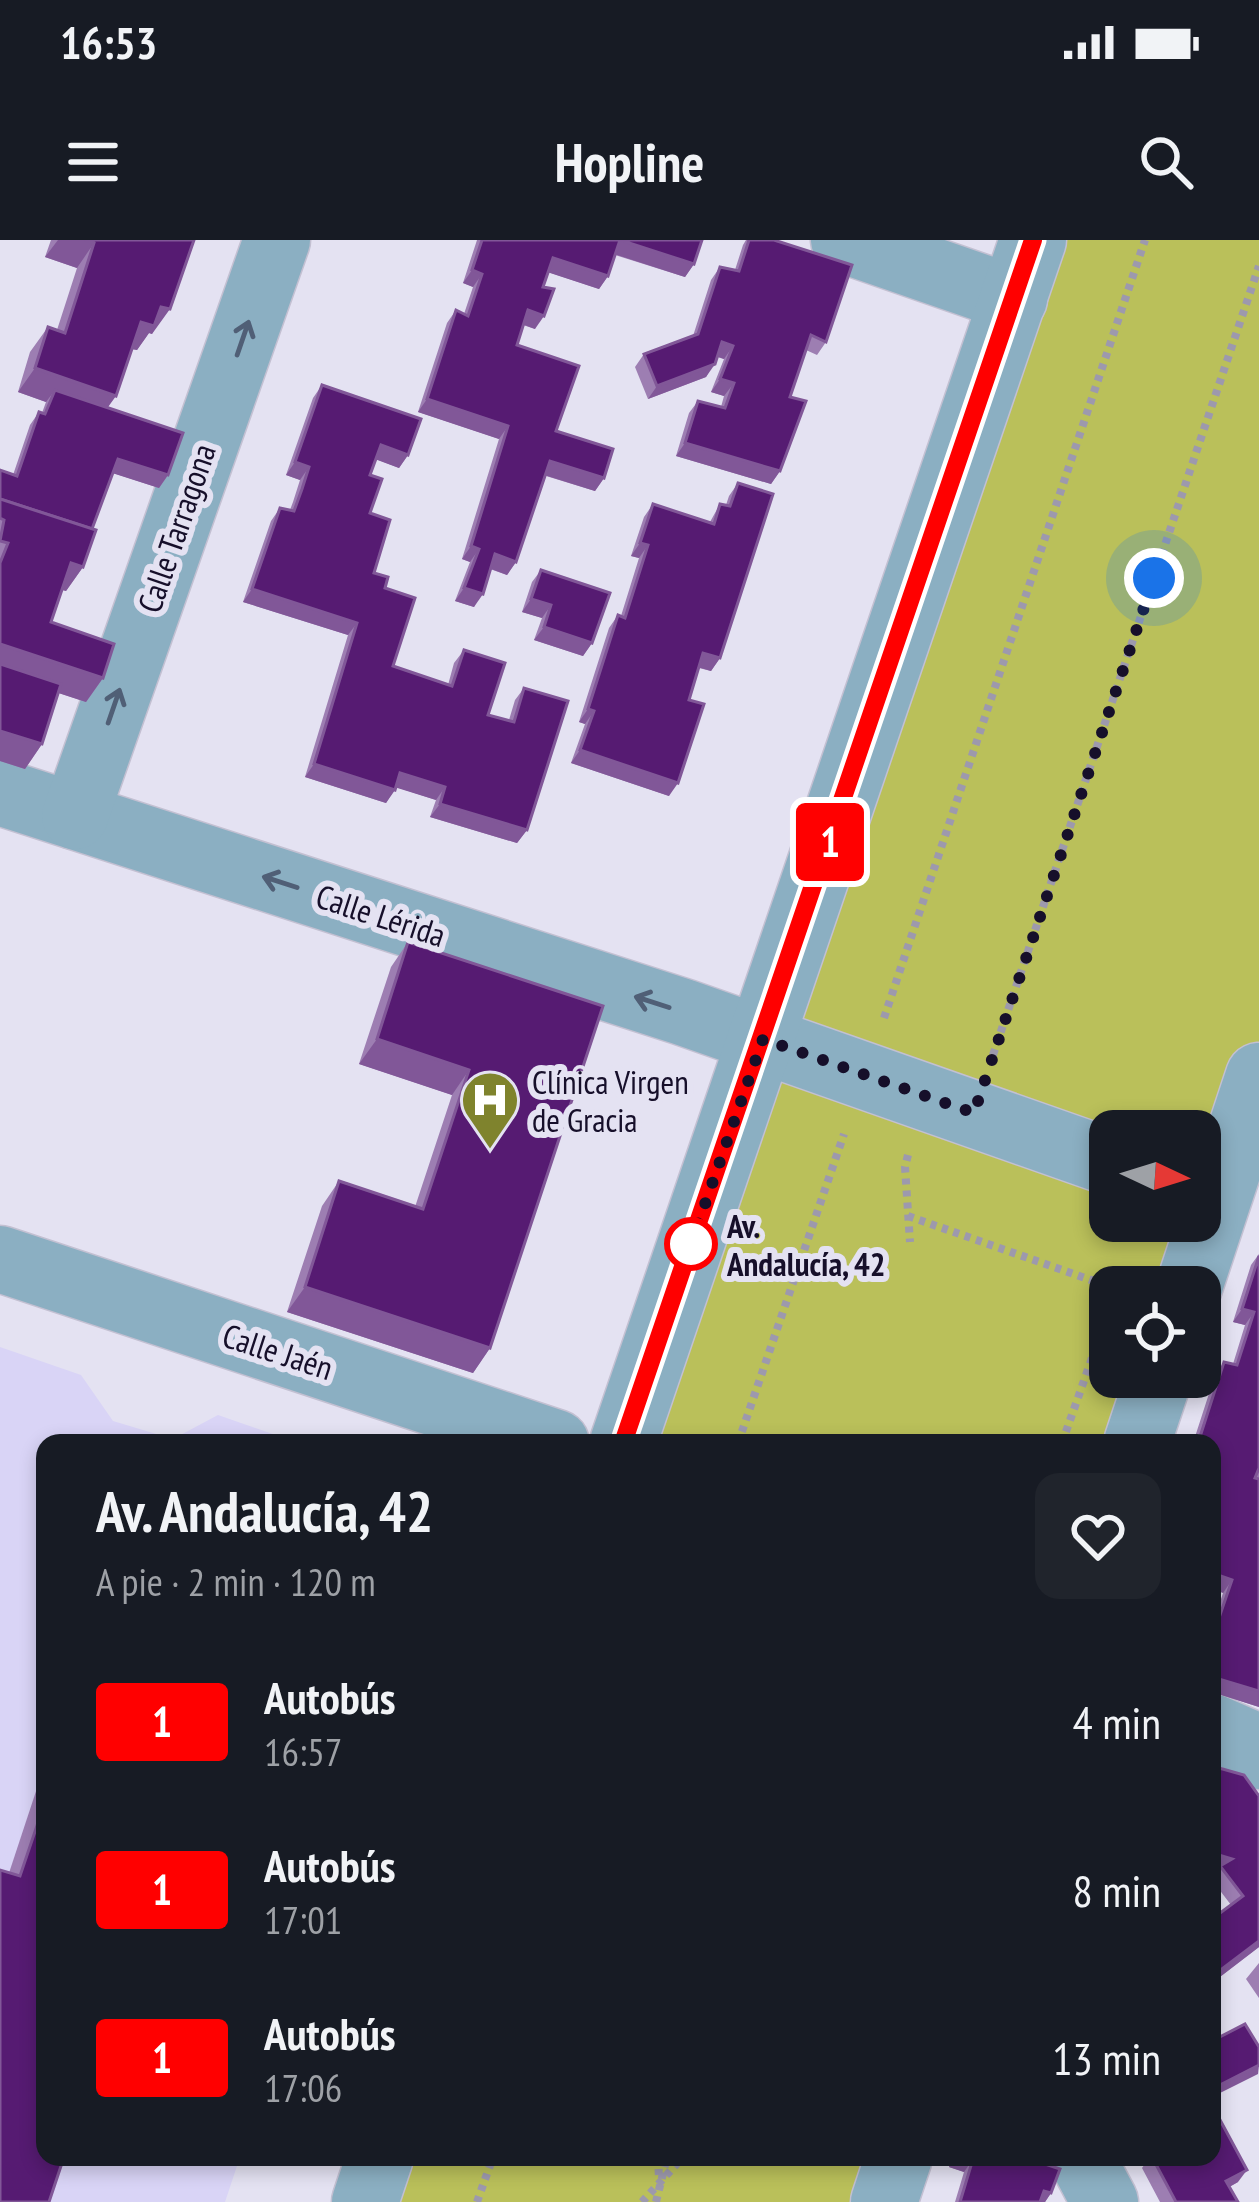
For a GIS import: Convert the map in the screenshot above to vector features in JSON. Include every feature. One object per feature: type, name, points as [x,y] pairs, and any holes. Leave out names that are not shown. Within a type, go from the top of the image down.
[{"type":"street","name":"Calle Tarragona","points":[[75,816],[277,240]]},
{"type":"street","points":[[625,1434],[1023,270],[844,240]]},
{"type":"street","name":"Calle Lérida","points":[[0,792],[763,1039],[1089,1155]]},
{"type":"street","points":[[1198,1266],[1226,1204],[1259,1076]]},
{"type":"street","name":"Calle Jaén","points":[[0,1259],[529,1434]]},
{"type":"street","points":[[1140,1434],[1152,1398]]},
{"type":"street","points":[[1221,1731],[1251,1744],[1259,1756]]},
{"type":"street","points":[[365,2202],[377,2166]]},
{"type":"street","points":[[884,2202],[896,2166]]},
{"type":"street","points":[[1086,2166],[1105,2202]]},
{"type":"path","points":[[910,1242],[905,1167],[921,1095],[1145,240]]},
{"type":"path","points":[[743,1434],[921,1095],[1259,266]]},
{"type":"path","points":[[908,1216],[1089,1279]]},
{"type":"path","points":[[1065,1434],[1089,1366]]},
{"type":"path","points":[[477,2202],[490,2166]]},
{"type":"path","points":[[658,2166],[659,2202]]},
{"type":"path","points":[[659,2187],[665,2166]]},
{"type":"path","points":[[641,2202],[676,2166]]},
{"type":"shaded area","points":[[0,1347],[81,1375],[113,1421],[156,1434],[36,1434],[36,2166],[237,2166],[225,2202],[0,2202]]},
{"type":"shaded area","points":[[218,1415],[273,1434],[182,1434]]},
{"type":"green space","points":[[1033,240],[1259,240],[1259,1076],[1221,1192],[1221,1110],[1089,1110],[1089,1242],[1205,1242],[1197,1266],[1089,1266],[1089,1398],[1153,1398],[1141,1434],[626,1434]]},
{"type":"green space","points":[[377,2166],[898,2166],[886,2202],[365,2202]]},
{"type":"building","points":[[85,240],[194,240],[170,309],[161,307],[154,326],[141,322],[116,396],[35,368],[48,327],[65,333],[94,243]]},
{"type":"building","points":[[482,240],[620,240],[608,276],[553,258],[543,287],[554,289],[544,316],[528,310],[517,345],[579,366],[556,431],[613,449],[604,478],[550,461],[516,562],[495,554],[483,594],[464,588],[479,549],[471,546],[508,426],[427,399],[456,310],[468,316],[482,274],[472,270]]},
{"type":"building","points":[[620,240],[702,240],[694,264]]},
{"type":"building","points":[[749,240],[774,240],[852,265],[826,342],[811,335],[790,397],[806,401],[780,471],[685,443],[698,401],[725,408],[734,383],[720,379],[733,346],[722,342],[715,364],[657,386],[644,354],[698,334],[720,267],[739,271]]},
{"type":"building","points":[[322,385],[421,419],[408,455],[381,445],[370,475],[382,479],[370,513],[390,520],[374,573],[388,577],[385,588],[415,598],[393,666],[452,686],[464,650],[505,663],[488,715],[514,722],[524,688],[568,701],[527,830],[440,804],[445,787],[400,773],[395,790],[314,764],[357,623],[252,589],[280,508],[294,511],[302,489],[309,467],[295,462]]},
{"type":"building","points":[[55,390],[183,433],[168,475],[118,459],[92,529],[0,499],[0,470],[17,476],[39,412],[45,414]]},
{"type":"building","points":[[738,483],[773,494],[720,658],[703,653],[689,700],[704,704],[678,783],[580,750],[618,615],[625,618],[648,545],[640,543],[653,504],[714,524],[720,504],[730,506]]},
{"type":"building","points":[[0,499],[96,530],[83,567],[71,563],[51,622],[114,644],[103,678],[0,644],[0,563],[8,543],[0,541],[4,520]]},
{"type":"building","points":[[541,570],[610,593],[592,643],[544,627],[551,605],[531,599]]},
{"type":"building","points":[[0,664],[61,684],[42,744],[0,731]]},
{"type":"building","name":"Clínica Virgen de Gracia","points":[[408,942],[603,1006],[490,1348],[305,1287],[339,1181],[423,1209],[469,1070],[377,1039]]},
{"type":"building","points":[[1259,1256],[1259,1468],[1255,1478],[1259,1479],[1259,1691],[1221,1680],[1221,1612],[1232,1580],[1221,1576],[1221,1434],[1201,1434],[1212,1398],[1221,1398],[1224,1362],[1237,1365],[1254,1312],[1242,1309]]},
{"type":"building","points":[[1221,1769],[1244,1775],[1259,1796],[1259,1941],[1221,1970],[1221,1912],[1243,1896],[1221,1867],[1232,1859],[1221,1856]]},
{"type":"building","points":[[36,1829],[36,2166],[61,2166],[49,2202],[0,2202],[0,1870],[20,1876]]},
{"type":"building","points":[[1245,2024],[1259,2047],[1259,2065],[1221,2084],[1221,2036]]},
{"type":"building","points":[[1221,2122],[1247,2170],[1226,2181],[1238,2202],[1176,2202],[1157,2166],[1221,2166]]},
{"type":"building","points":[[971,2166],[1060,2169],[1051,2193],[1044,2191],[1040,2202],[960,2202]]},
{"type":"bus line","name":"1","points":[[626,1434],[1033,240]]},
{"type":"place","name":"Clínica Virgen de Gracia","points":[[490,1151]]},
{"type":"place","name":"Av. Andalucía, 42","points":[[691,1244]]},
{"type":"route","points":[[691,1244],[763,1039],[974,1113],[1154,578]]}]
